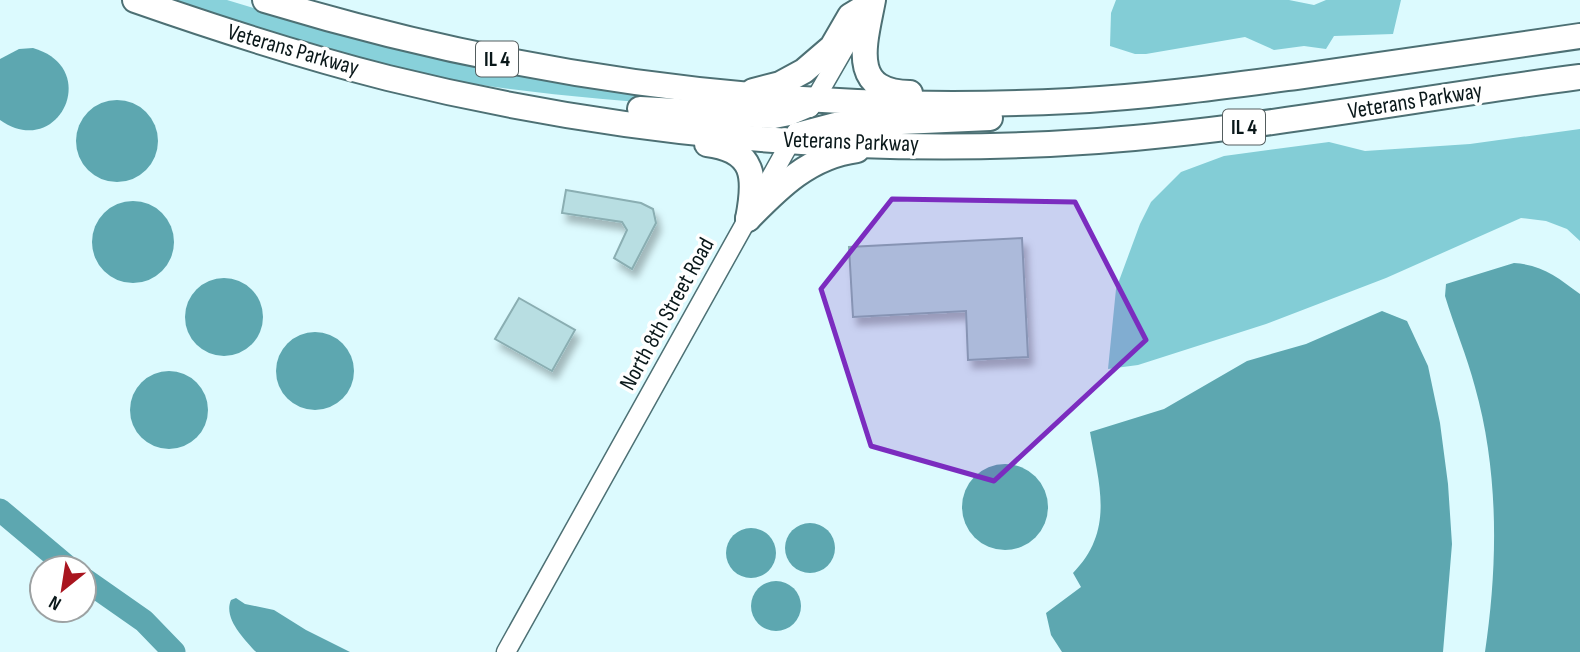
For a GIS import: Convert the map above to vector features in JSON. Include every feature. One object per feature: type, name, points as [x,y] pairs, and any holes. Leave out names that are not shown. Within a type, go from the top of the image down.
[{"type":"highway","name":"Veterans Parkway","points":[[135,0],[331,63],[440,90],[528,108],[665,128],[792,140],[905,145],[1098,141],[1233,128],[1580,77]]},
{"type":"highway","name":"Veterans Parkway","points":[[265,0],[367,30],[490,58],[599,78],[734,95],[814,101],[991,104],[1115,98],[1195,90],[1580,36]]},
{"type":"highway","points":[[734,95],[780,84],[804,71],[832,47],[850,16],[871,2]]},
{"type":"highway","points":[[871,2],[864,58],[873,79],[885,90],[904,93],[1035,92],[1071,101]]},
{"type":"highway","points":[[792,140],[810,130],[835,125],[935,122],[1051,113],[1091,109],[1115,98]]},
{"type":"highway","points":[[528,108],[544,100],[675,112],[774,116],[799,109],[814,101]]},
{"type":"highway","points":[[553,112],[584,128],[732,148],[744,159],[752,176],[753,191],[748,219]]},
{"type":"highway","points":[[748,219],[778,189],[812,164],[842,152],[905,145]]},
{"type":"street","name":"North 8th Street Road","points":[[506,652],[871,2]]},
{"type":"highlighted area","points":[[892,199],[1075,202],[1146,340],[994,481],[871,446],[821,289]]},
{"type":"shaded area","points":[[167,0],[227,0],[431,57],[520,75],[692,101],[692,106],[536,92],[409,72],[304,44]]},
{"type":"shaded area","points":[[1116,0],[1289,0],[1314,5],[1326,0],[1401,0],[1393,34],[1334,36],[1326,49],[1304,46],[1274,50],[1245,37],[1135,54],[1110,46],[1111,13]]},
{"type":"shaded area","points":[[33,48],[54,59],[66,73],[69,90],[64,107],[54,121],[39,129],[21,129],[0,120],[0,59],[19,49]]},
{"type":"shaded area","points":[[117,100],[133,103],[146,112],[155,125],[158,141],[155,157],[146,170],[133,179],[117,182],[101,179],[88,170],[79,157],[76,141],[79,125],[88,112],[101,103]]},
{"type":"shaded area","points":[[1580,129],[1580,241],[1567,229],[1546,221],[1521,218],[1386,278],[1266,324],[1138,365],[1108,369],[1116,289],[1140,224],[1151,202],[1181,172],[1224,156],[1329,142],[1365,151],[1470,144]]},
{"type":"shaded area","points":[[133,201],[149,204],[162,213],[171,226],[174,242],[171,258],[162,271],[149,280],[133,283],[117,280],[104,271],[95,258],[92,242],[95,226],[104,213],[117,204]]},
{"type":"shaded area","points":[[1514,263],[1542,269],[1580,294],[1580,652],[1485,652],[1494,552],[1489,452],[1472,375],[1445,296],[1446,284]]},
{"type":"shaded area","points":[[224,278],[239,281],[252,289],[260,302],[263,317],[260,332],[252,345],[239,353],[224,356],[209,353],[196,345],[188,332],[185,317],[188,302],[196,289],[209,281]]},
{"type":"shaded area","points":[[1382,311],[1407,321],[1428,366],[1440,423],[1452,544],[1443,652],[1062,652],[1051,635],[1046,613],[1081,587],[1073,573],[1095,540],[1101,506],[1090,432],[1164,409],[1247,361],[1306,344]]},
{"type":"shaded area","points":[[315,332],[330,335],[343,343],[351,356],[354,371],[351,386],[343,399],[330,407],[315,410],[300,407],[287,399],[279,386],[276,371],[279,356],[287,343],[300,335]]},
{"type":"shaded area","points":[[169,371],[184,374],[197,382],[205,395],[208,410],[205,425],[197,438],[184,446],[169,449],[154,446],[141,438],[133,425],[130,410],[133,395],[141,382],[154,374]]},
{"type":"shaded area","points":[[1005,464],[1022,467],[1036,476],[1045,490],[1048,507],[1045,524],[1036,538],[1022,547],[1005,550],[988,547],[974,538],[965,524],[962,507],[965,490],[974,476],[988,467]]},
{"type":"shaded area","points":[[810,523],[828,530],[835,548],[828,566],[810,573],[792,566],[785,548],[792,530]]},
{"type":"shaded area","points":[[751,528],[768,536],[776,553],[768,570],[751,578],[734,570],[726,553],[734,536]]},
{"type":"shaded area","points":[[776,581],[793,589],[801,606],[793,623],[776,631],[759,623],[751,606],[759,589]]},
{"type":"shaded area","points":[[236,598],[245,604],[274,610],[350,652],[256,652],[232,621],[229,607],[231,600]]},
{"type":"building","points":[[566,190],[641,203],[653,209],[656,223],[632,269],[614,258],[627,230],[622,222],[562,213]]},
{"type":"building","points":[[1022,238],[1028,357],[968,360],[966,311],[853,317],[849,247]]},
{"type":"building","points":[[519,298],[575,330],[552,371],[495,339]]},
{"type":"waterway","points":[[0,510],[52,554]]},
{"type":"waterway","points":[[98,589],[144,621],[174,652]]}]
